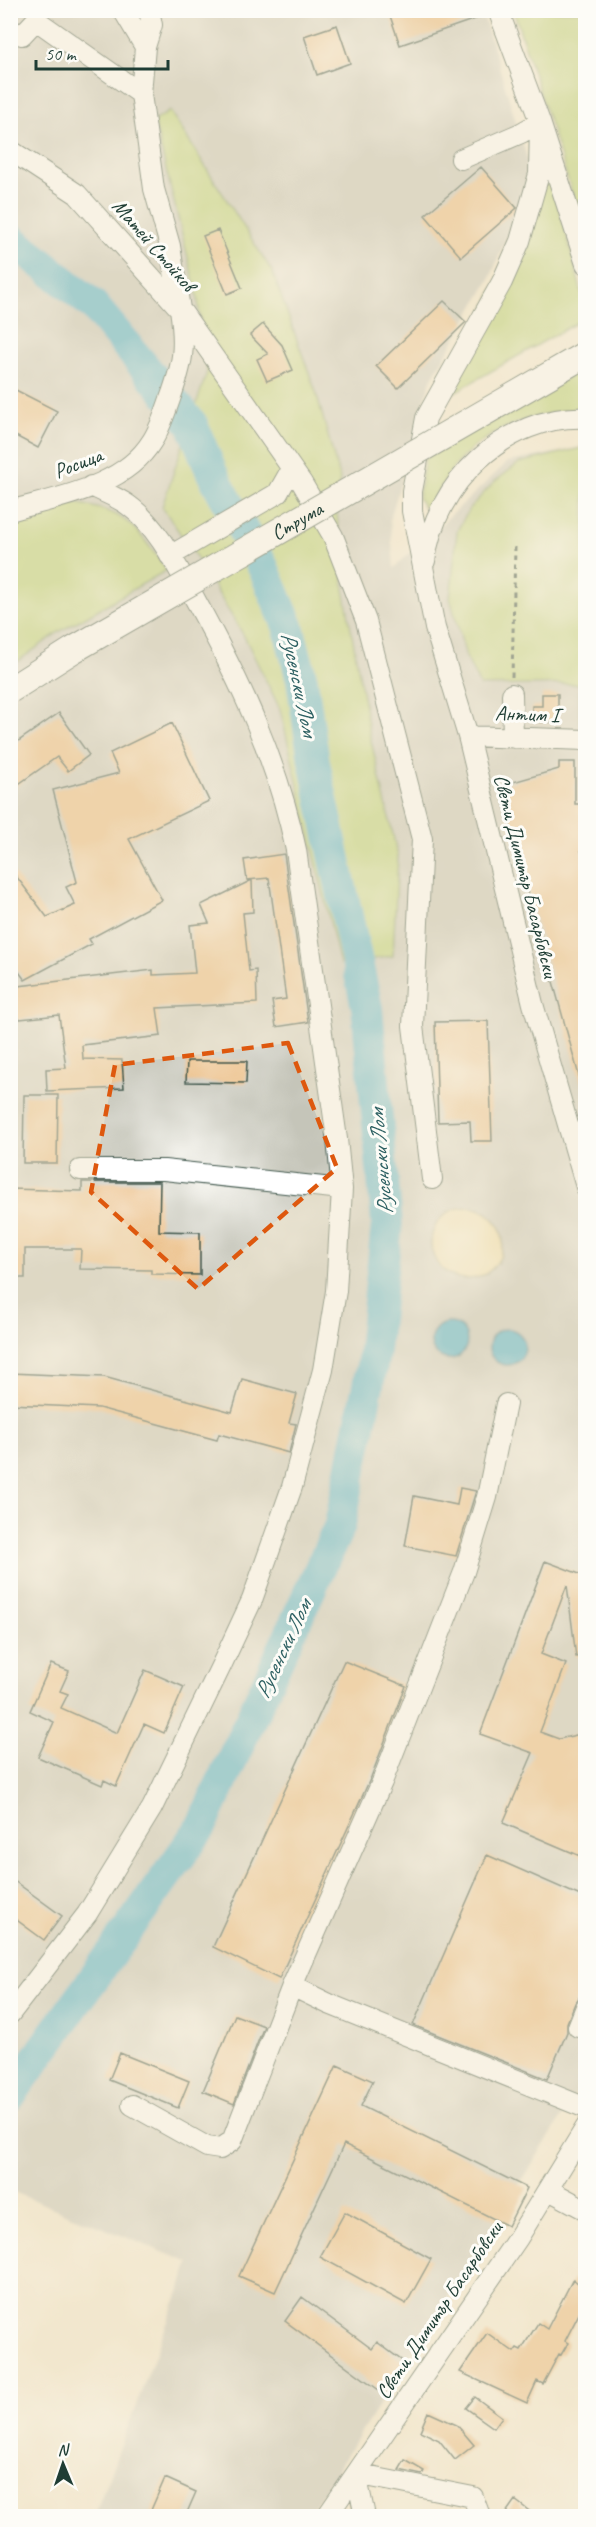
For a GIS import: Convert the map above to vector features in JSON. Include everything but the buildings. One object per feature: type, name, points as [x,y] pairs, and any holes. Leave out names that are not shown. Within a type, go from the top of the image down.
[{"type":"main road","name":"Струма","points":[[10,690],[73,650],[585,354]]},
{"type":"street","points":[[123,10],[145,47]]},
{"type":"street","points":[[148,10],[152,25],[145,47],[141,94],[154,189],[170,246],[180,309],[312,498],[333,536],[366,621],[422,839],[413,1026],[432,1179]]},
{"type":"street","points":[[498,10],[540,122],[585,264]]},
{"type":"street","points":[[10,31],[22,34],[36,20],[141,94]]},
{"type":"street","points":[[461,159],[521,133],[540,122]]},
{"type":"street","name":"Свети Димитър Басарбовски","points":[[540,122],[540,168],[520,241],[502,282],[426,418],[412,491],[412,511],[435,628],[468,736],[533,1004],[585,1187]]},
{"type":"street","name":"Матей Стойков","points":[[10,150],[77,194],[180,309],[184,332],[183,361],[152,442]]},
{"type":"street","points":[[423,575],[426,549],[436,517],[453,490],[482,456],[526,429],[549,422],[585,418]]},
{"type":"street","name":"Росица","points":[[10,511],[91,486],[120,472],[152,442]]},
{"type":"street","points":[[170,556],[278,493],[291,471]]},
{"type":"street","points":[[10,2014],[87,1914],[152,1808],[252,1600],[292,1487],[323,1370],[336,1291],[342,1189],[318,998],[287,808],[265,739],[233,670],[170,556],[134,510],[91,486]]},
{"type":"street","points":[[512,694],[513,738]]},
{"type":"street","name":"Антим I","points":[[468,736],[585,740]]},
{"type":"street","points":[[80,1170],[164,1170],[342,1189]]},
{"type":"street","points":[[132,2105],[207,2147],[220,2149],[232,2141],[292,1986],[381,1782],[464,1572],[487,1497],[506,1404]]},
{"type":"street","points":[[292,1986],[329,2004],[585,2108]]},
{"type":"street","points":[[578,2027],[585,2007]]},
{"type":"street","name":"Свети Димитър Басарбовски","points":[[327,2517],[549,2190],[585,2127]]},
{"type":"street","points":[[549,2190],[585,2210]]},
{"type":"street","points":[[365,2517],[356,2474],[473,2497],[480,2517]]},
{"type":"path","points":[[512,694],[515,548]]},
{"type":"highlighted area","points":[[288,1043],[337,1168],[198,1289],[91,1192],[115,1065]]},
{"type":"shaded area","points":[[10,11],[482,11],[532,174],[489,281],[431,380],[390,519],[394,568],[508,462],[585,447],[585,2081],[308,2516],[94,2516],[190,2263],[11,2191]]},
{"type":"green space","points":[[513,11],[585,11],[585,233],[516,19]]},
{"type":"green space","points":[[170,111],[272,271],[316,392],[340,479],[336,502],[344,589],[370,736],[398,856],[393,956],[340,964],[280,709],[244,636],[197,558],[162,507],[207,372],[197,294],[154,121]]},
{"type":"green space","points":[[544,175],[555,198],[567,236],[585,306],[585,318],[446,397]]},
{"type":"green space","points":[[585,367],[585,408],[530,418],[497,432],[467,453],[424,508],[418,498],[425,458]]},
{"type":"green space","points":[[585,447],[585,723],[580,723],[580,684],[480,686],[466,657],[450,598],[457,531],[469,509],[494,482],[519,463]]},
{"type":"green space","points":[[68,502],[104,510],[127,522],[167,570],[59,632],[11,666],[11,520]]},
{"type":"sand","points":[[467,1207],[487,1213],[497,1223],[503,1243],[497,1263],[487,1273],[467,1279],[447,1273],[437,1263],[431,1243],[437,1223],[447,1213]]},
{"type":"water","points":[[449,1323],[462,1328],[467,1341],[462,1354],[449,1359],[436,1354],[431,1341],[436,1328]]},
{"type":"water","points":[[507,1329],[520,1334],[525,1347],[520,1360],[507,1365],[494,1360],[489,1347],[494,1334]]},
{"type":"waterway","name":"Русенски Лом","points":[[10,238],[93,305],[192,424],[212,473],[263,567],[288,626],[302,680],[314,762],[367,1008],[387,1223],[373,1360],[340,1525],[201,1827],[10,2096]]}]
